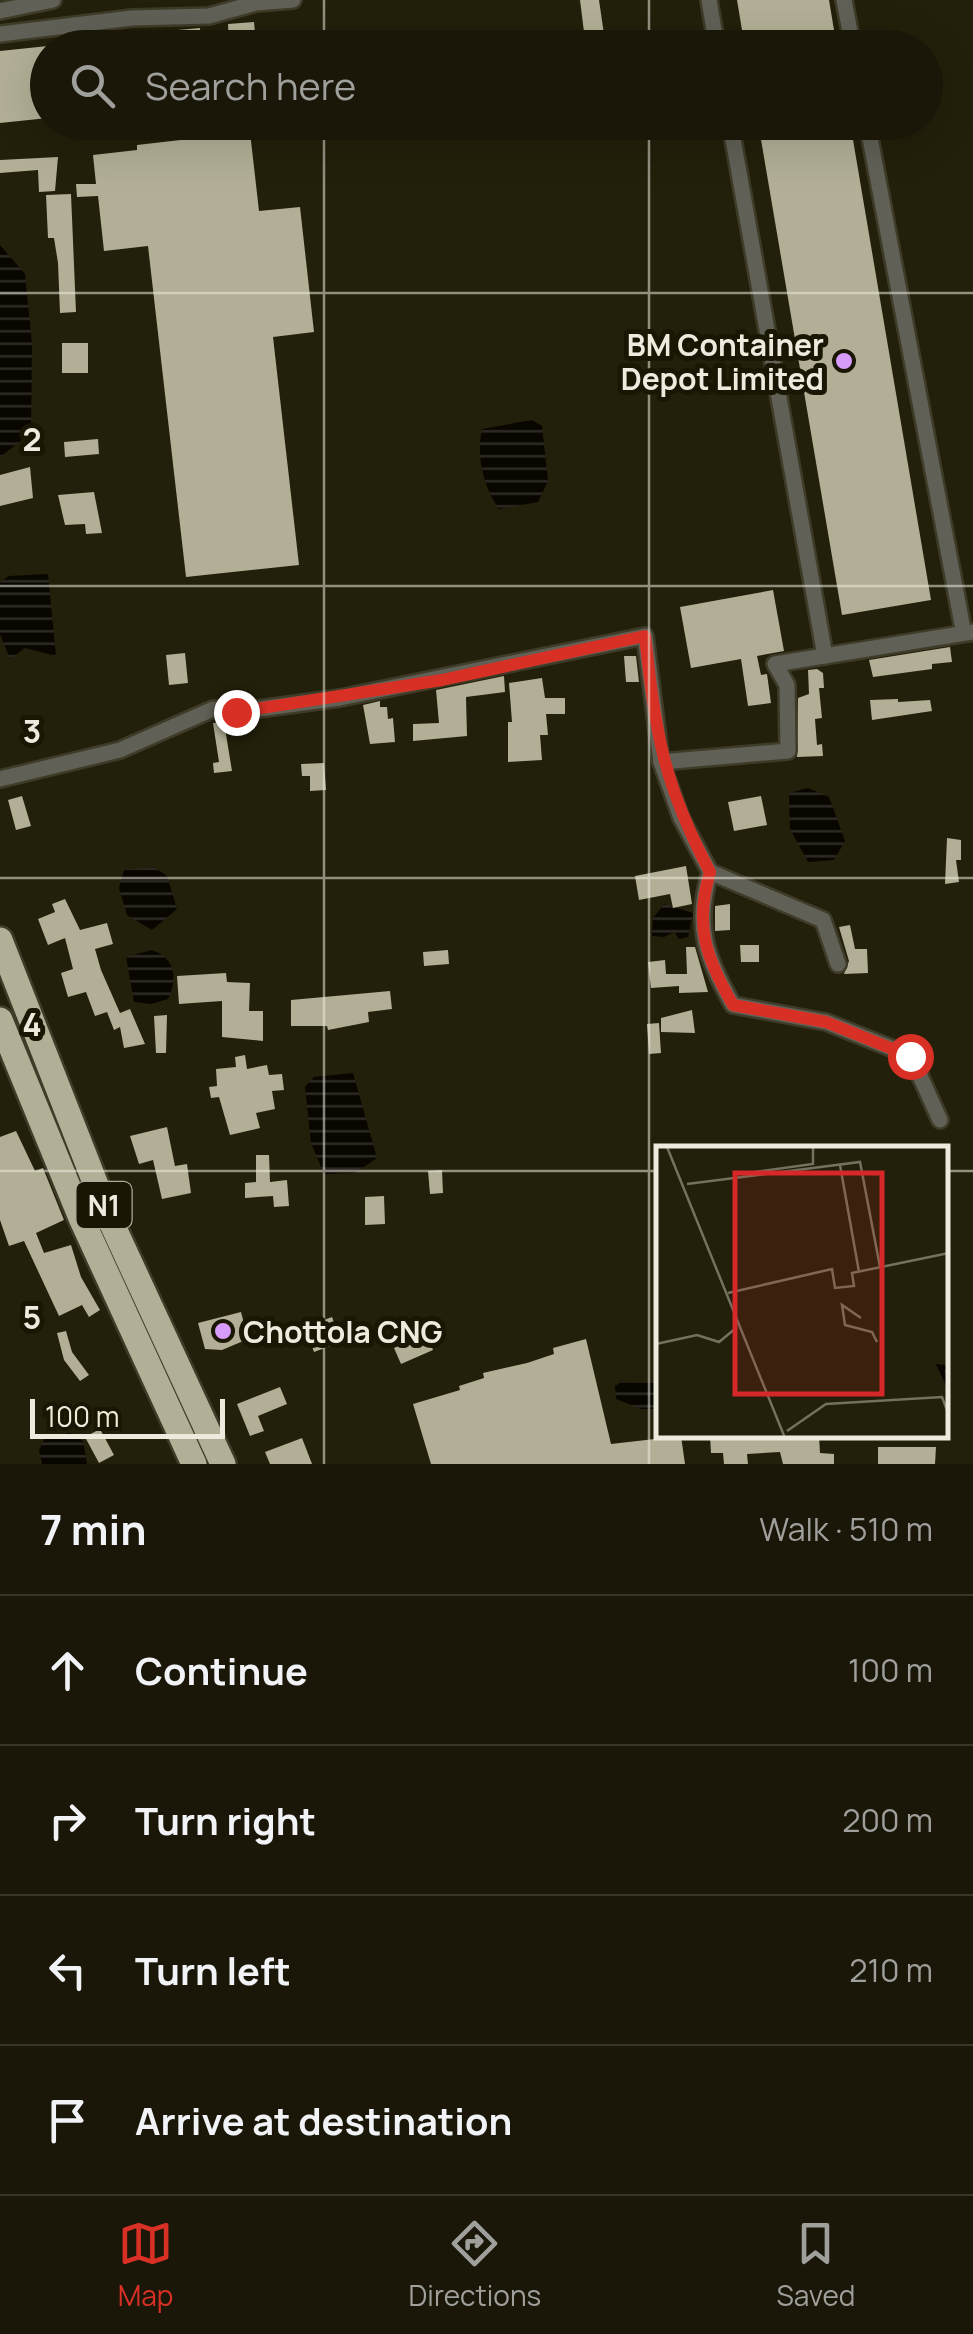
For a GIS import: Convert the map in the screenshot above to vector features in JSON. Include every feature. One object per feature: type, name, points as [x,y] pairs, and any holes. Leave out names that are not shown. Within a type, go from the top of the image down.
[{"type":"highway","name":"N1","points":[[0,940],[107,1214],[223,1464]]},
{"type":"highway","name":"N1","points":[[2,1028],[81,1218],[194,1464]]},
{"type":"street","points":[[0,11],[54,0]]},
{"type":"street","points":[[33,30],[132,18],[208,16],[256,3],[293,0]]},
{"type":"street","points":[[709,0],[714,30]]},
{"type":"street","points":[[844,0],[850,30]]},
{"type":"street","points":[[0,34],[30,30]]},
{"type":"street","points":[[733,140],[825,656]]},
{"type":"street","points":[[661,762],[788,751],[787,685],[776,664],[967,628],[871,140]]},
{"type":"street","points":[[0,779],[120,750],[213,710],[236,712],[340,698],[645,636],[661,762],[681,818],[710,872],[823,920],[838,964]]},
{"type":"street","points":[[710,872],[700,908],[710,964],[733,1005],[826,1022],[910,1056],[940,1120]]},
{"type":"shaded area","points":[[0,245],[25,274],[32,344],[31,433],[0,457]]},
{"type":"shaded area","points":[[532,420],[542,426],[548,481],[538,502],[499,509],[482,470],[482,429]]},
{"type":"shaded area","points":[[48,574],[56,656],[25,648],[10,659],[0,634],[0,582],[9,576]]},
{"type":"shaded area","points":[[808,788],[829,797],[845,841],[834,860],[808,862],[790,829],[789,793]]},
{"type":"shaded area","points":[[154,867],[167,876],[177,909],[152,930],[127,915],[119,888],[124,870]]},
{"type":"shaded area","points":[[664,904],[693,913],[688,937],[679,939],[674,932],[664,937],[652,936],[653,918]]},
{"type":"shaded area","points":[[152,950],[170,963],[171,991],[168,999],[151,1004],[134,1002],[126,957]]},
{"type":"shaded area","points":[[353,1073],[377,1158],[355,1173],[324,1174],[311,1143],[305,1087],[314,1077]]},
{"type":"shaded area","points":[[621,1382],[656,1383],[656,1409],[641,1409],[616,1399],[615,1386]]},
{"type":"shaded area","points":[[70,1433],[83,1441],[87,1464],[42,1464],[39,1450],[45,1438]]},
{"type":"building","points":[[580,0],[599,0],[603,30],[584,30]]},
{"type":"building","points":[[737,0],[829,0],[834,30],[742,30]]},
{"type":"building","points":[[254,22],[255,30],[228,30],[228,24]]},
{"type":"building","points":[[30,48],[30,120],[0,123],[0,51]]},
{"type":"building","points":[[180,140],[251,140],[259,211],[300,207],[314,332],[273,337],[299,565],[186,577],[148,246],[104,251],[98,196],[77,197],[76,184],[96,184],[93,155],[137,150],[137,145]]},
{"type":"building","name":"BM Container Depot Limited","points":[[761,140],[853,140],[931,600],[842,615]]},
{"type":"building","points":[[58,157],[55,191],[39,192],[38,170],[0,173],[0,160]]},
{"type":"building","points":[[71,194],[76,312],[60,313],[58,263],[54,238],[48,238],[46,195]]},
{"type":"building","points":[[62,343],[88,343],[88,373],[62,373]]},
{"type":"building","points":[[98,439],[99,454],[65,457],[64,442]]},
{"type":"building","points":[[30,467],[33,498],[0,506],[0,475]]},
{"type":"building","points":[[94,492],[102,533],[86,534],[85,524],[65,525],[58,495]]},
{"type":"building","points":[[773,590],[784,651],[757,656],[761,675],[767,674],[771,703],[748,706],[741,659],[691,668],[680,607]]},
{"type":"building","points":[[950,647],[952,662],[932,664],[932,669],[873,677],[869,660]]},
{"type":"building","points":[[185,653],[188,683],[169,685],[166,655]]},
{"type":"building","points":[[624,656],[636,656],[639,682],[626,682]]},
{"type":"building","points":[[808,670],[823,673],[824,688],[819,688],[822,718],[815,719],[817,745],[822,744],[823,756],[797,757],[798,698],[809,694]]},
{"type":"building","points":[[504,676],[505,692],[466,697],[467,736],[413,741],[413,724],[439,723],[436,690]]},
{"type":"building","points":[[542,678],[545,698],[565,698],[565,714],[546,714],[548,735],[540,735],[542,760],[508,762],[508,722],[512,722],[509,683]]},
{"type":"building","points":[[870,700],[930,700],[932,711],[872,720]]},
{"type":"building","points":[[380,701],[380,707],[387,707],[388,719],[393,718],[395,742],[370,744],[363,705]]},
{"type":"building","points":[[224,722],[232,771],[214,773],[213,763],[219,762],[213,723]]},
{"type":"building","points":[[324,763],[326,790],[310,791],[310,776],[302,776],[301,764]]},
{"type":"building","points":[[22,796],[31,826],[16,830],[8,800]]},
{"type":"building","points":[[761,796],[767,825],[734,831],[728,802]]},
{"type":"building","points":[[947,838],[961,840],[961,860],[956,860],[959,882],[945,884]]},
{"type":"building","points":[[686,866],[692,904],[673,908],[670,894],[639,900],[635,876]]},
{"type":"building","points":[[65,899],[80,930],[107,923],[113,944],[95,949],[101,970],[120,1013],[130,1009],[145,1044],[124,1048],[120,1027],[114,1030],[107,1012],[95,1016],[86,992],[68,997],[61,973],[73,969],[65,938],[48,945],[38,919],[55,912],[52,904]]},
{"type":"building","points":[[730,904],[730,930],[715,931],[715,906]]},
{"type":"building","points":[[850,925],[855,949],[867,949],[868,973],[844,974],[849,961],[839,927]]},
{"type":"building","points":[[740,945],[759,945],[759,962],[741,962]]},
{"type":"building","points":[[686,947],[695,947],[708,992],[679,993],[679,986],[651,988],[648,962],[665,960],[666,974],[687,974]]},
{"type":"building","points":[[448,950],[449,964],[424,966],[423,952]]},
{"type":"building","points":[[226,973],[227,982],[250,983],[249,1011],[263,1011],[263,1041],[222,1037],[222,1001],[179,1004],[177,976]]},
{"type":"building","points":[[390,991],[392,1009],[368,1012],[369,1022],[328,1030],[327,1026],[291,1026],[291,1000]]},
{"type":"building","points":[[692,1010],[695,1033],[661,1032],[661,1018]]},
{"type":"building","points":[[167,1015],[166,1053],[156,1053],[154,1016]]},
{"type":"building","points":[[659,1023],[661,1053],[649,1054],[647,1024]]},
{"type":"building","points":[[245,1055],[247,1069],[267,1065],[269,1075],[282,1074],[284,1090],[272,1091],[275,1109],[256,1113],[260,1128],[230,1135],[219,1097],[211,1098],[209,1087],[217,1086],[216,1069],[236,1067],[235,1057]]},
{"type":"building","points":[[167,1127],[175,1166],[187,1164],[191,1193],[162,1199],[153,1160],[139,1164],[130,1136]]},
{"type":"building","points":[[16,1131],[35,1171],[43,1168],[64,1220],[36,1233],[44,1253],[71,1245],[81,1277],[100,1310],[89,1317],[82,1305],[59,1316],[24,1241],[9,1246],[0,1220],[0,1137]]},
{"type":"building","points":[[256,1155],[269,1155],[270,1182],[287,1180],[289,1206],[274,1207],[273,1196],[245,1198],[245,1183],[256,1182]]},
{"type":"building","points":[[442,1170],[443,1193],[430,1194],[428,1171]]},
{"type":"building","points":[[384,1196],[385,1224],[365,1225],[365,1197]]},
{"type":"building","name":"Chottola CNG","points":[[241,1312],[248,1339],[222,1350],[205,1349],[198,1323]]},
{"type":"building","points":[[332,1317],[341,1342],[314,1352],[305,1327]]},
{"type":"building","points":[[66,1331],[72,1352],[89,1375],[80,1381],[64,1360],[57,1333]]},
{"type":"building","points":[[427,1334],[433,1350],[401,1364],[394,1348]]},
{"type":"building","points":[[586,1339],[611,1444],[681,1439],[685,1464],[431,1464],[413,1404],[460,1390],[459,1386],[484,1378],[483,1373],[554,1354],[553,1348]]},
{"type":"building","points":[[280,1387],[287,1404],[258,1416],[264,1431],[250,1436],[237,1404]]},
{"type":"building","points":[[100,1429],[114,1455],[99,1463],[85,1437]]},
{"type":"building","points":[[302,1438],[312,1464],[270,1464],[265,1452]]},
{"type":"building","points":[[710,1439],[819,1439],[820,1453],[834,1454],[834,1464],[783,1464],[780,1452],[747,1454],[748,1464],[724,1464],[723,1453],[711,1453]]},
{"type":"building","points":[[878,1447],[936,1447],[935,1464],[878,1464]]},
{"type":"place","name":"BM Container Depot Limited","points":[[844,361]]},
{"type":"place","name":"Chottola CNG","points":[[223,1331]]},
{"type":"route","points":[[236,712],[442,680],[645,636],[661,762],[681,818],[710,872],[700,908],[710,964],[733,1005],[826,1022],[910,1056]]}]
